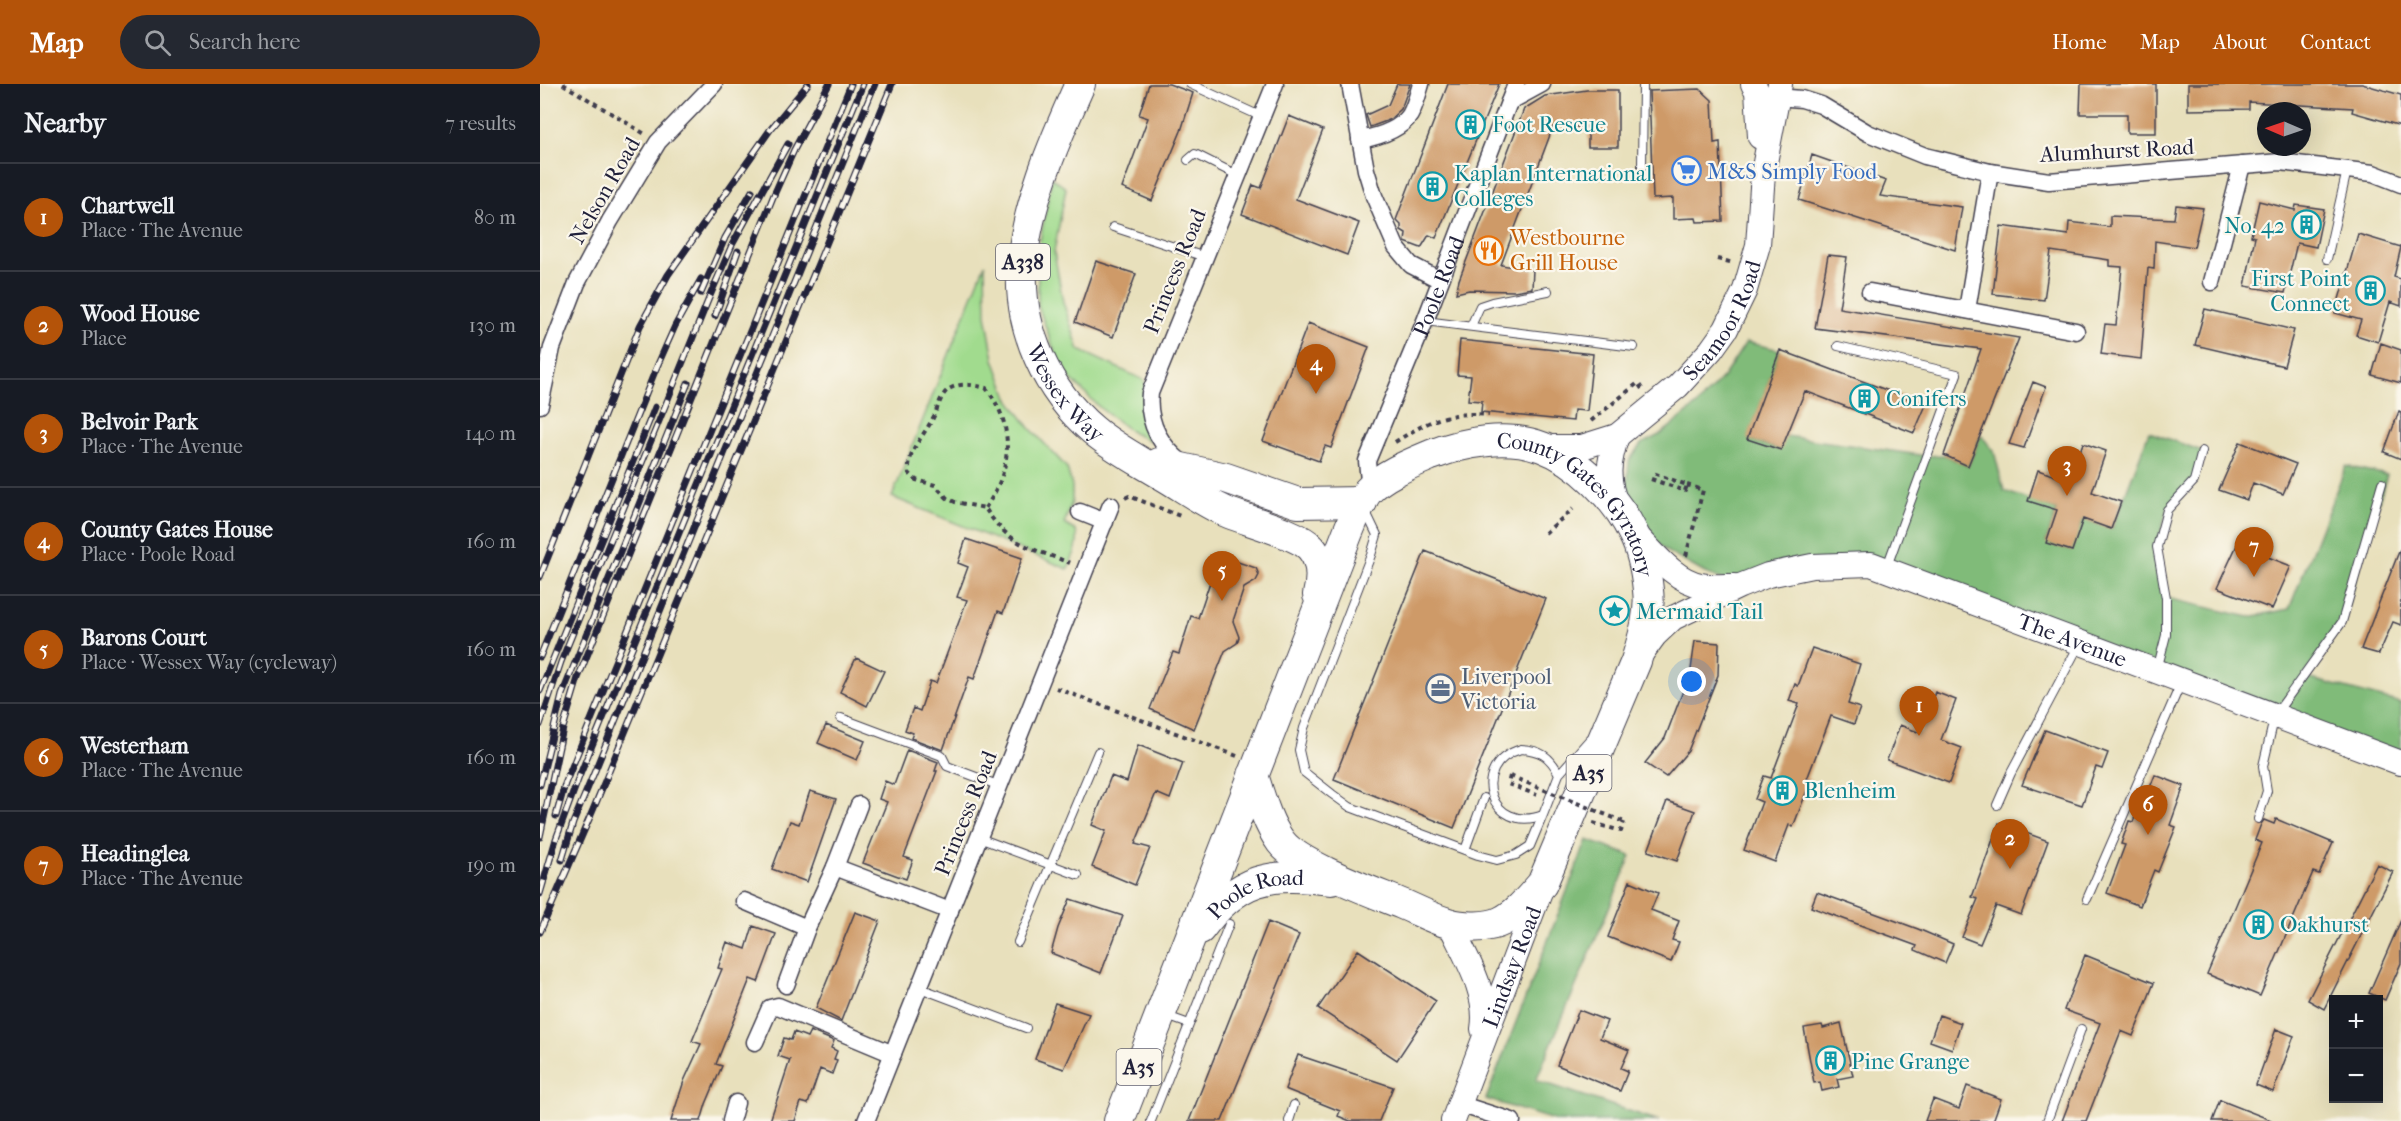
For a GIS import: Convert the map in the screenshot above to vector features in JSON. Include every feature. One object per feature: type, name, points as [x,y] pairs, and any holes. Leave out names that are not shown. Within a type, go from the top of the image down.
[{"type":"highway","name":"Wessex Way","points":[[1080,84],[1040,186],[1030,219],[1022,272],[1028,319],[1038,355],[1060,394],[1092,429],[1138,460],[1188,468],[1298,502],[1366,496]]},
{"type":"highway","name":"County Gates Gyratory","points":[[1256,769],[1262,804],[1281,842],[1294,855],[1352,883],[1450,924],[1476,926],[1501,922],[1519,909],[1542,884],[1554,810],[1615,712],[1636,661],[1647,615],[1649,592],[1641,551],[1626,521],[1581,469],[1542,447],[1492,440],[1464,445],[1406,465],[1366,496]]},
{"type":"highway","name":"A338","points":[[1138,460],[1222,510],[1299,540],[1312,550],[1320,567],[1321,581],[1314,618]]},
{"type":"highway","name":"A35","points":[[1256,769],[1314,618],[1366,496]]},
{"type":"highway","name":"Poole Road","points":[[1119,1121],[1256,769]]},
{"type":"highway","name":"Poole Road","points":[[1183,953],[1216,907],[1239,890],[1264,878],[1309,877],[1352,883]]},
{"type":"street","name":"Nelson Road","points":[[540,405],[546,344],[610,221],[658,142],[714,84]]},
{"type":"street","name":"Princess Road","points":[[1188,468],[1166,450],[1152,422],[1149,405],[1150,393],[1260,116],[1275,84]]},
{"type":"street","points":[[1350,84],[1360,140],[1374,196],[1396,247],[1411,265],[1440,280]]},
{"type":"street","points":[[1360,140],[1376,137],[1402,123],[1410,115],[1421,84]]},
{"type":"street","name":"Poole Road","points":[[1366,496],[1367,461],[1425,321],[1516,84]]},
{"type":"street","points":[[1509,102],[1542,84]]},
{"type":"street","name":"Seamoor Road","points":[[1753,84],[1757,91],[1763,173]]},
{"type":"street","name":"Seamoor Road","points":[[1542,447],[1582,447],[1617,436],[1678,386],[1695,369],[1726,329],[1745,290],[1758,245],[1763,173],[1778,91]]},
{"type":"street","name":"Alumhurst Road","points":[[1778,91],[1821,105],[1868,133],[1925,156],[1990,172],[2049,181],[2280,162],[2373,173],[2401,184]]},
{"type":"street","points":[[2211,282],[2242,165]]},
{"type":"street","points":[[1967,310],[1990,172]]},
{"type":"street","points":[[1870,292],[2076,331]]},
{"type":"street","points":[[1617,436],[1609,467],[1609,486],[1626,521]]},
{"type":"street","name":"Princess Road","points":[[866,1121],[1111,505]]},
{"type":"street","points":[[1080,512],[1105,522]]},
{"type":"street","name":"The Avenue","points":[[1626,521],[1681,577],[1702,585],[1740,586]]},
{"type":"street","name":"The Avenue","points":[[1636,661],[1655,635],[1673,618],[1740,586],[1768,575],[1812,566],[1871,564],[2401,762]]},
{"type":"street","points":[[786,985],[807,928],[835,867],[859,805]]},
{"type":"street","points":[[835,867],[950,911]]},
{"type":"street","name":"Lindsay Road","points":[[1456,1112],[1542,884]]},
{"type":"street","points":[[744,901],[807,928]]},
{"type":"street","name":"Lindsay Road","points":[[1450,924],[1483,998],[1485,1020],[1479,1050]]},
{"type":"street","points":[[755,1042],[770,1008],[778,1006],[893,1054]]},
{"type":"street","points":[[730,1121],[736,1103]]},
{"type":"street","points":[[1456,1112],[1512,1121]]},
{"type":"lane","points":[[1191,84],[1260,116]]},
{"type":"lane","points":[[1642,167],[1643,84]]},
{"type":"lane","points":[[1188,160],[1195,154],[1237,175]]},
{"type":"lane","points":[[2327,259],[2347,170]]},
{"type":"lane","points":[[1113,227],[1205,257]]},
{"type":"lane","points":[[1471,326],[1480,306],[1548,291]]},
{"type":"lane","points":[[1425,321],[1634,346]]},
{"type":"lane","points":[[1838,346],[1957,374],[1886,569]]},
{"type":"lane","points":[[2157,671],[2166,635],[2166,598],[2157,547],[2168,510],[2194,481],[2202,451]]},
{"type":"lane","points":[[2258,819],[2268,791],[2263,766],[2275,715],[2342,622],[2382,483]]},
{"type":"lane","points":[[1366,496],[1377,535],[1304,728],[1299,750],[1304,772],[1350,807],[1490,859],[1516,855],[1530,846],[1554,810],[1559,774],[1554,763],[1545,754],[1533,749],[1509,752],[1493,770],[1490,782],[1491,794],[1503,812],[1522,819],[1554,810]]},
{"type":"lane","points":[[1997,805],[2011,773],[2081,642]]},
{"type":"lane","points":[[2087,900],[2182,680]]},
{"type":"lane","points":[[1559,774],[1615,712]]},
{"type":"lane","points":[[841,718],[942,756],[947,766],[1000,786]]},
{"type":"lane","points":[[1018,942],[1098,752]]},
{"type":"lane","points":[[1465,850],[1484,798]]},
{"type":"lane","points":[[980,838],[1078,875]]},
{"type":"lane","points":[[1151,1121],[1229,924]]},
{"type":"lane","points":[[920,987],[1026,1028]]},
{"type":"lane","points":[[1160,1013],[1189,1024]]},
{"type":"lane","points":[[2047,1121],[2082,1029]]},
{"type":"lane","points":[[1289,1121],[1294,1105]]},
{"type":"path","points":[[563,84],[658,142]]},
{"type":"path","points":[[1591,421],[1638,383],[1642,388],[1635,394]]},
{"type":"path","points":[[985,508],[994,495],[1007,463],[1006,429],[993,396],[986,388],[962,385],[951,388],[945,393],[933,419],[915,448],[908,464],[909,473],[916,480],[935,485],[947,498],[955,502],[985,508],[1005,534],[1015,542],[1086,570]]},
{"type":"path","points":[[1653,473],[1703,490],[1681,577]]},
{"type":"path","points":[[1651,479],[1685,492],[1687,485]]},
{"type":"path","points":[[1545,533],[1573,509]]},
{"type":"path","points":[[1041,682],[1256,769]]},
{"type":"path","points":[[1510,776],[1624,822],[1621,831],[1554,810],[1508,784],[1510,776]]},
{"type":"green space","points":[[1052,178],[1066,188],[1054,252],[1063,302],[1079,350],[1144,380],[1146,386],[1144,422],[1151,441],[1133,433],[1100,408],[1069,377],[1056,355],[1038,306],[1038,251]]},
{"type":"green space","points":[[985,264],[986,315],[994,359],[1008,398],[1030,428],[1067,468],[1072,486],[1072,502],[1064,524],[1076,531],[1077,541],[1068,569],[892,497]]},
{"type":"green space","points":[[1746,342],[1780,350],[1748,439],[1780,450],[1786,436],[1927,456],[1944,455],[1968,466],[1981,435],[1994,451],[2004,491],[2057,510],[2046,542],[2071,551],[2083,519],[2112,529],[2149,432],[2202,451],[2194,481],[2167,510],[2157,547],[2166,598],[2249,617],[2289,609],[2346,466],[2387,475],[2342,622],[2304,677],[2401,703],[2401,763],[1871,564],[1740,586],[1705,573],[1669,553],[1641,530],[1626,497],[1629,461],[1641,444],[1661,434],[1697,405],[1724,376]]},
{"type":"green space","points":[[1587,840],[1631,856],[1536,1080],[1659,1121],[1557,1121],[1486,1099]]},
{"type":"building","points":[[1149,84],[1169,84],[1193,93],[1181,131],[1152,201],[1122,188],[1148,118],[1139,115]]},
{"type":"building","points":[[1397,84],[1410,84],[1401,109],[1389,120],[1370,127],[1366,115],[1388,105]]},
{"type":"building","name":"Kaplan International Colleges","points":[[1448,84],[1499,84],[1436,238],[1429,235],[1421,248],[1405,242],[1406,233],[1401,230],[1401,225],[1396,220]]},
{"type":"building","points":[[2081,84],[2156,84],[2156,133],[2127,133],[2127,114],[2080,114]]},
{"type":"building","points":[[2188,84],[2362,84],[2401,95],[2401,126],[2352,112],[2353,108],[2311,106],[2311,102],[2249,102],[2249,109],[2188,110]]},
{"type":"building","name":"M&S Simply Food","points":[[1700,89],[1712,100],[1714,143],[1720,142],[1723,221],[1697,222],[1696,218],[1673,219],[1673,198],[1653,199],[1649,91]]},
{"type":"building","points":[[1587,90],[1618,90],[1618,147],[1588,147],[1588,127],[1553,127],[1501,265],[1533,270],[1532,288],[1514,291],[1469,290],[1456,293],[1524,109],[1545,96]]},
{"type":"building","points":[[1289,116],[1323,130],[1296,199],[1359,223],[1347,255],[1242,214],[1253,185],[1261,188]]},
{"type":"building","points":[[1812,155],[1886,181],[1880,196],[1962,207],[1955,250],[1799,200]]},
{"type":"building","points":[[2259,201],[2295,210],[2296,205],[2324,209],[2316,247],[2297,243],[2285,293],[2245,286],[2255,237],[2251,236]]},
{"type":"building","points":[[2176,205],[2203,208],[2194,247],[2155,241],[2154,269],[2148,268],[2141,359],[2101,354],[2105,324],[2116,325],[2122,267],[2109,266],[2109,260],[2051,251],[2044,300],[1993,294],[2001,226],[2068,235],[2069,222],[2110,227],[2110,216],[2174,219]]},
{"type":"building","name":"First Point Connect","points":[[2358,234],[2401,247],[2394,277],[2401,279],[2401,306],[2390,302],[2378,342],[2356,335],[2361,320],[2335,313]]},
{"type":"building","points":[[1828,255],[1847,257],[1839,308],[2019,338],[1968,466],[1944,455],[1981,349],[1815,328]]},
{"type":"building","points":[[1096,261],[1136,274],[1113,337],[1075,322]]},
{"type":"building","points":[[2205,309],[2294,330],[2284,366],[2195,345]]},
{"type":"building","points":[[1308,323],[1369,347],[1331,448],[1325,446],[1319,461],[1263,441]]},
{"type":"building","points":[[1460,340],[1593,354],[1587,411],[1574,410],[1573,421],[1481,412],[1482,401],[1468,400],[1471,376],[1457,375]]},
{"type":"building","points":[[2381,343],[2401,350],[2401,383],[2372,375]]},
{"type":"building","name":"Conifers","points":[[1780,350],[1926,405],[1914,433],[1805,391],[1781,450],[1747,439]]},
{"type":"building","points":[[2033,382],[2046,387],[2024,448],[2009,444]]},
{"type":"building","points":[[2399,411],[2401,412],[2401,459],[2384,452]]},
{"type":"building","points":[[2240,442],[2296,464],[2283,494],[2253,483],[2247,500],[2219,490]]},
{"type":"building","points":[[2083,443],[2106,451],[2092,492],[2121,502],[2111,529],[2083,519],[2072,551],[2046,543],[2057,510],[2028,501],[2038,470],[2070,481]]},
{"type":"building","points":[[966,539],[1022,558],[1003,613],[998,611],[974,679],[969,677],[943,750],[911,738],[913,733],[905,730],[913,708],[920,711],[930,681],[936,683],[967,600],[957,597],[968,567],[958,563]]},
{"type":"building","points":[[2237,545],[2291,566],[2272,609],[2217,588]]},
{"type":"building","points":[[2400,549],[2401,625],[2393,622],[2379,654],[2361,649]]},
{"type":"building","name":"Liverpool Victoria","points":[[1425,551],[1546,599],[1454,828],[1334,779]]},
{"type":"building","points":[[1214,554],[1256,568],[1259,575],[1256,581],[1244,588],[1233,621],[1239,637],[1237,643],[1225,651],[1194,729],[1150,709],[1173,652],[1179,654],[1191,616],[1198,618],[1214,570],[1209,569]]},
{"type":"building","points":[[1695,641],[1719,643],[1718,675],[1688,751],[1666,777],[1645,763],[1665,738],[1691,670]]},
{"type":"building","points":[[1812,648],[1860,664],[1848,704],[1860,708],[1854,724],[1831,716],[1807,779],[1811,780],[1793,827],[1789,825],[1775,862],[1744,850],[1762,802],[1755,799],[1764,776],[1771,778],[1799,704],[1789,701],[1795,684],[1798,686]]},
{"type":"building","points":[[856,658],[884,671],[867,706],[840,692]]},
{"type":"building","points":[[1935,692],[1956,700],[1941,740],[1962,748],[1949,783],[1887,760],[1900,725],[1920,733]]},
{"type":"building","points":[[826,725],[865,741],[857,760],[818,743]]},
{"type":"building","points":[[2045,730],[2108,753],[2102,769],[2096,767],[2082,805],[2022,785]]},
{"type":"building","points":[[1138,745],[1183,763],[1170,799],[1156,793],[1135,844],[1150,848],[1135,885],[1092,867],[1106,831],[1092,825],[1111,776],[1127,782]]},
{"type":"building","points":[[907,750],[938,762],[935,771],[937,771],[904,857],[913,860],[906,879],[863,863],[887,802],[879,799],[885,781],[894,785]]},
{"type":"building","points":[[2155,775],[2184,786],[2170,825],[2176,827],[2158,872],[2154,870],[2140,906],[2107,893],[2125,845],[2121,844],[2129,821],[2133,822],[2144,794],[2147,795]]},
{"type":"building","points":[[810,791],[836,799],[807,882],[772,869],[790,821],[799,824]]},
{"type":"building","points":[[1667,801],[1695,811],[1677,861],[1648,851]]},
{"type":"building","name":"Oakhurst","points":[[2276,819],[2333,843],[2319,874],[2313,872],[2260,996],[2207,974],[2262,843],[2255,840],[2261,824],[2264,820],[2274,824]]},
{"type":"building","points":[[1999,823],[2048,841],[2021,915],[1996,906],[1980,944],[1962,937],[1978,899],[1972,897]]},
{"type":"building","points":[[2377,864],[2393,872],[2331,995],[2329,995],[2324,1009],[2308,1000]]},
{"type":"building","points":[[1630,881],[1658,893],[1651,910],[1679,921],[1672,940],[1679,942],[1671,962],[1608,937]]},
{"type":"building","points":[[1817,892],[1953,944],[1945,963],[1915,950],[1917,946],[1811,907]]},
{"type":"building","points":[[1070,899],[1123,916],[1101,973],[1051,953]]},
{"type":"building","points":[[855,912],[880,921],[841,1021],[816,1008]]},
{"type":"building","points":[[2401,920],[2401,963],[2385,1000],[2383,995],[2369,993]]},
{"type":"building","points":[[1268,922],[1299,935],[1222,1121],[1189,1121]]},
{"type":"building","points":[[753,926],[776,934],[758,982],[750,979],[716,1064],[722,1066],[701,1121],[671,1121],[684,1081],[701,1044],[692,1041],[722,969],[718,968],[727,942],[746,949]]},
{"type":"building","points":[[1358,950],[1436,1001],[1397,1060],[1318,1008]]},
{"type":"building","points":[[2085,955],[2154,983],[2133,1036],[2121,1031],[2086,1121],[2062,1121],[2100,1023],[2064,1010]]},
{"type":"building","points":[[1055,1003],[1089,1014],[1064,1069],[1035,1059]]},
{"type":"building","points":[[1579,1010],[1607,1021],[1600,1038],[1629,1050],[1621,1068],[1628,1071],[1620,1091],[1557,1065]]},
{"type":"building","points":[[1939,1015],[1961,1023],[1952,1049],[1930,1041]]},
{"type":"building","name":"Pine Grange","points":[[1841,1023],[1853,1076],[1837,1079],[1839,1087],[1822,1091],[1820,1082],[1814,1083],[1804,1028],[1822,1025],[1823,1028]]},
{"type":"building","points":[[2276,1029],[2294,1036],[2273,1092],[2256,1085]]},
{"type":"building","points":[[810,1031],[834,1041],[831,1048],[837,1051],[834,1059],[837,1060],[832,1074],[820,1069],[808,1104],[801,1102],[795,1121],[770,1121],[790,1060],[778,1056],[784,1038],[791,1040],[794,1032],[807,1037]]},
{"type":"building","points":[[1298,1055],[1393,1087],[1379,1121],[1350,1121],[1338,1116],[1340,1111],[1285,1089]]},
{"type":"building","points":[[1967,1086],[2001,1099],[1993,1121],[1925,1121],[1933,1099],[1959,1109]]},
{"type":"building","points":[[2220,1100],[2271,1120],[2271,1121],[2212,1121]]},
{"type":"railway","points":[[540,577],[640,326],[668,275],[770,130],[808,84]]},
{"type":"railway","points":[[540,837],[563,728],[578,678],[773,197],[794,150],[829,84]]},
{"type":"railway","points":[[556,816],[565,784],[851,84]]},
{"type":"railway","points":[[540,894],[556,839],[579,777],[863,84]]},
{"type":"railway","points":[[562,860],[573,823],[875,84]]},
{"type":"railway","points":[[540,932],[593,810],[892,84]]},
{"type":"railway","points":[[540,725],[561,662],[709,298],[732,245],[788,144]]},
{"type":"railway","points":[[701,293],[725,238],[752,191]]},
{"type":"railway","points":[[715,316],[738,251]]},
{"type":"railway","points":[[540,657],[655,371],[675,326],[701,279]]},
{"type":"railway","points":[[540,785],[562,695],[688,383]]},
{"type":"railway","points":[[540,691],[655,407]]},
{"type":"place","name":"Foot Rescue","points":[[1471,124]]},
{"type":"place","name":"M&S Simply Food","points":[[1686,171]]},
{"type":"place","name":"Kaplan International Colleges","points":[[1433,186]]},
{"type":"place","name":"No. 42","points":[[2306,225]]},
{"type":"place","name":"Westbourne Grill House","points":[[1489,250]]},
{"type":"place","name":"First Point Connect","points":[[2371,291]]},
{"type":"place","name":"County Gates House","points":[[1316,394]]},
{"type":"place","name":"Conifers","points":[[1865,398]]},
{"type":"place","name":"Belvoir Park","points":[[2067,496]]},
{"type":"place","name":"Headinglea","points":[[2254,577]]},
{"type":"place","name":"Barons Court","points":[[1222,601]]},
{"type":"place","name":"Mermaid Tail","points":[[1615,611]]},
{"type":"place","name":"Liverpool Victoria","points":[[1440,689]]},
{"type":"place","name":"Chartwell","points":[[1919,736]]},
{"type":"place","name":"Blenheim","points":[[1783,790]]},
{"type":"place","name":"Westerham","points":[[2148,835]]},
{"type":"place","name":"Wood House","points":[[2010,869]]},
{"type":"place","name":"Oakhurst","points":[[2259,924]]},
{"type":"place","name":"Pine Grange","points":[[1830,1061]]}]
